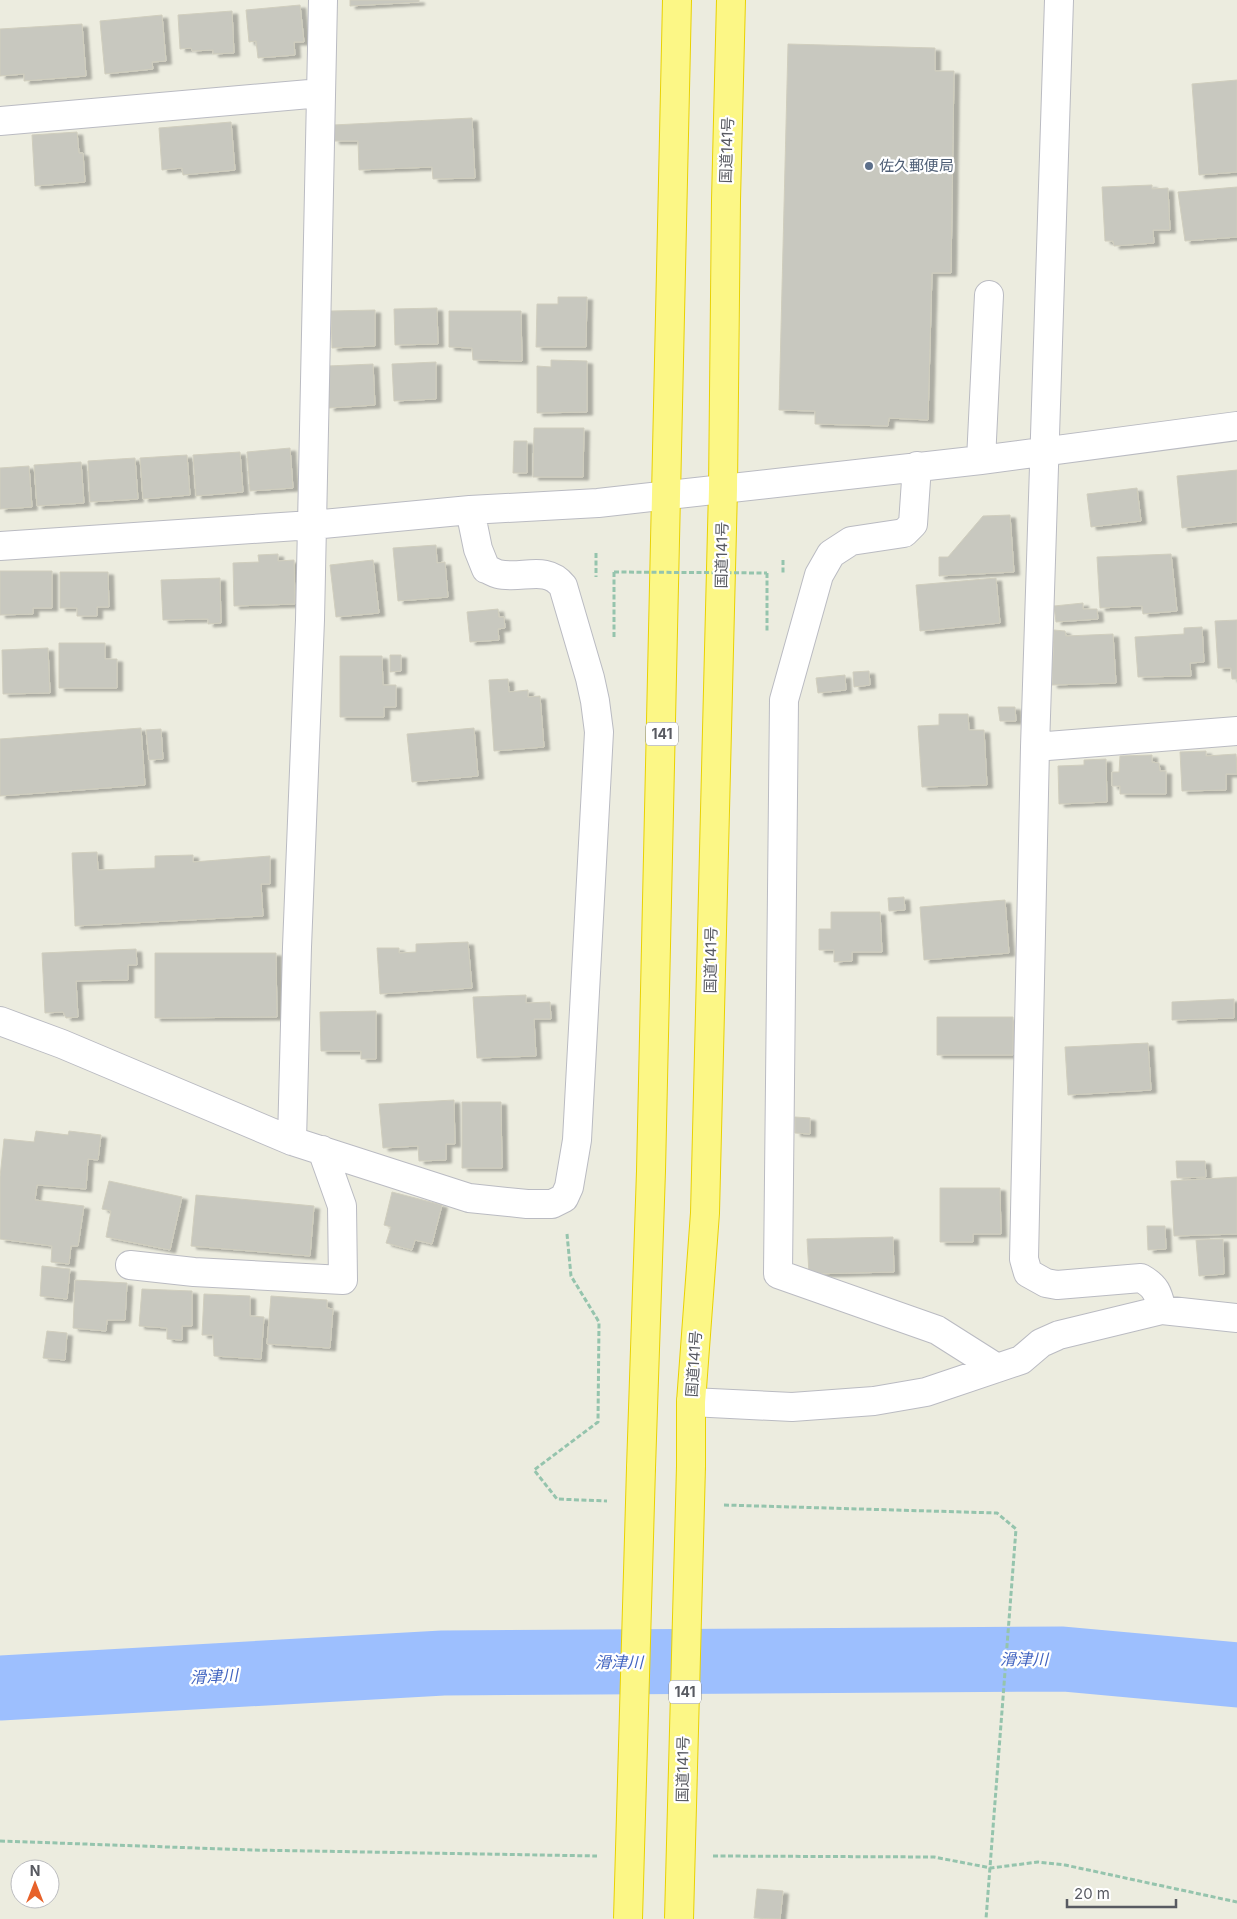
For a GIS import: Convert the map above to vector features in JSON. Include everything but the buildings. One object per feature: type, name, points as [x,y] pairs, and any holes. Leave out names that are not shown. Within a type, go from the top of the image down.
[{"type":"highway","name":"141","points":[[628,1919],[651,1181],[677,0]]},
{"type":"highway","name":"国道141号","points":[[679,1919],[691,1402],[705,1213],[723,489],[726,200],[731,0]]},
{"type":"street","points":[[292,1141],[297,947],[310,620],[324,0]]},
{"type":"street","points":[[1059,0],[1035,747],[1024,1259],[1028,1273],[1046,1283],[1057,1285],[1141,1278],[1152,1284],[1158,1294],[1162,1310]]},
{"type":"street","points":[[0,121],[321,93]]},
{"type":"street","points":[[981,460],[989,295]]},
{"type":"street","points":[[0,546],[312,525],[470,510],[598,503],[981,460],[1237,426]]},
{"type":"street","points":[[917,466],[913,524],[904,533],[850,541],[831,554],[819,575],[784,700],[778,1274],[937,1330],[997,1368]]},
{"type":"street","points":[[1,1028],[62,1044],[292,1141],[469,1198],[527,1204],[552,1204],[564,1198],[568,1187],[578,1130],[599,732],[595,701],[563,586],[557,578],[546,574],[499,574],[486,569],[478,550],[470,510]]},
{"type":"street","points":[[1035,747],[1237,731]]},
{"type":"street","points":[[130,1265],[194,1272],[342,1280],[342,1206],[322,1150]]},
{"type":"street","points":[[691,1402],[792,1407],[874,1401],[926,1392],[1020,1360],[1041,1344],[1059,1335],[1162,1310],[1237,1318]]},
{"type":"path","points":[[614,572],[767,573]]},
{"type":"path","points":[[564,1198],[571,1276],[599,1322],[598,1422],[534,1470],[557,1499],[615,1501]]},
{"type":"path","points":[[723,1505],[997,1513],[1016,1529],[986,1919]]},
{"type":"path","points":[[0,1841],[262,1850],[598,1856]]},
{"type":"path","points":[[704,1856],[934,1857],[990,1868],[1038,1862],[1065,1865],[1237,1902]]},
{"type":"waterway","name":"滑津川","points":[[0,1688],[443,1663],[1063,1659],[1237,1675]]},
{"type":"place","name":"佐久郵便局","points":[[869,166]]}]
